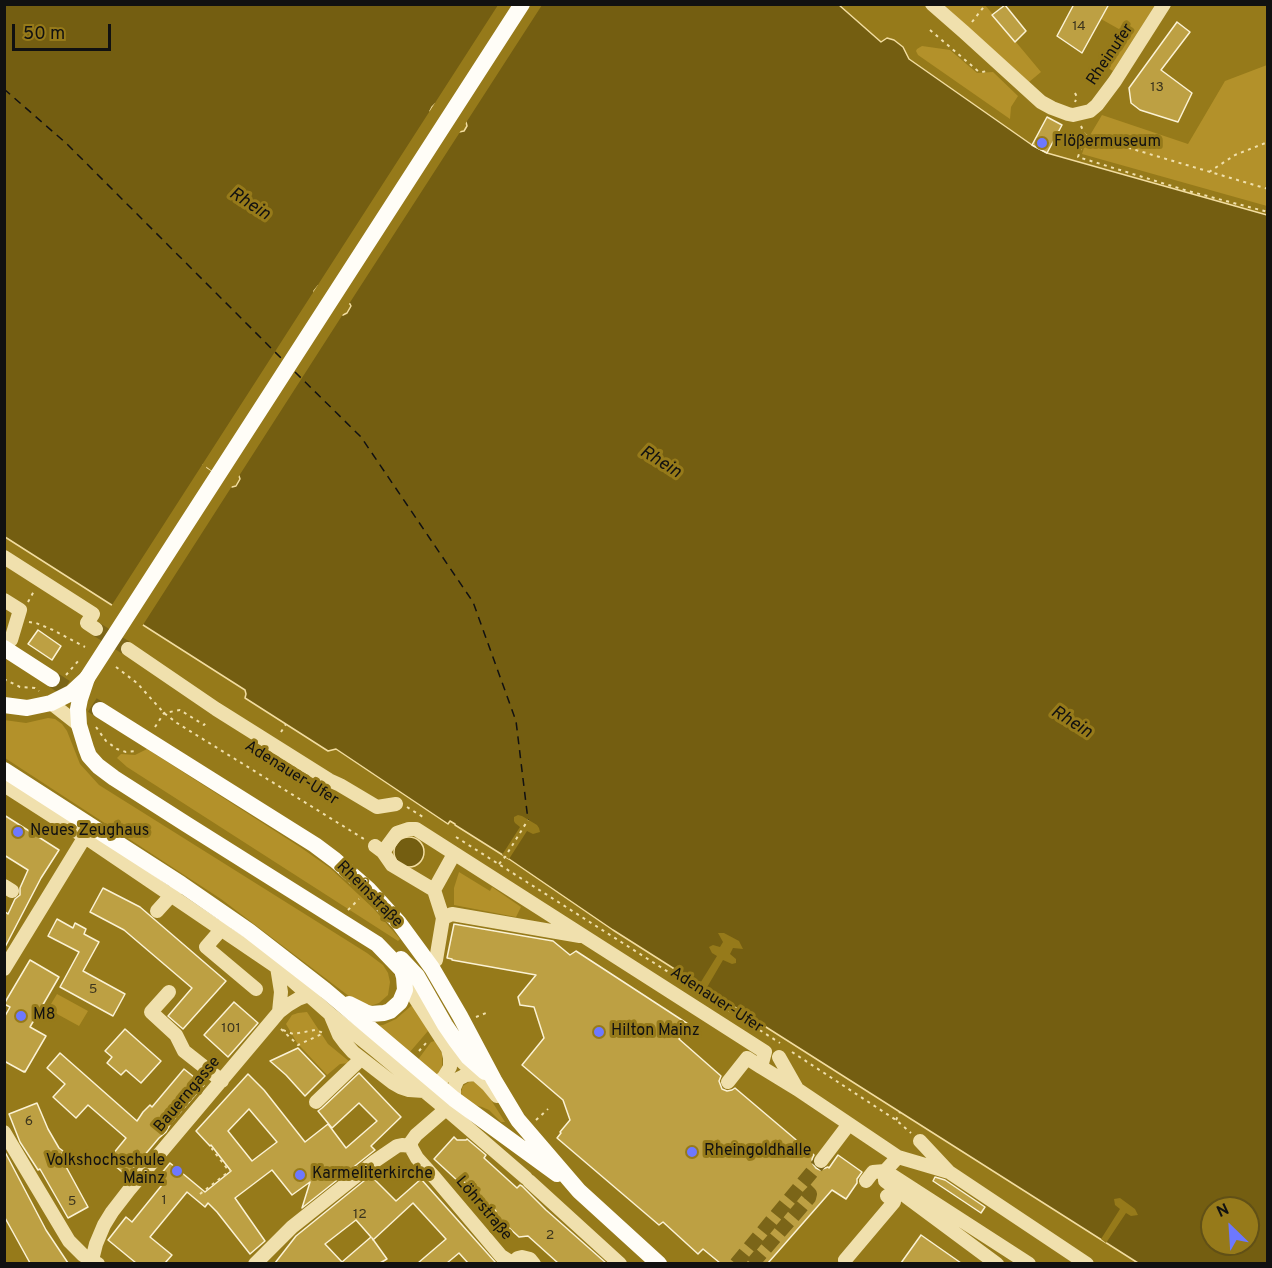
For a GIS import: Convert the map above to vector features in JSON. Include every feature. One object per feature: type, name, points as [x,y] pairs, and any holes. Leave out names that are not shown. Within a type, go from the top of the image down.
[{"type":"main road","points":[[4,705],[27,708],[46,698],[71,693],[87,678],[522,4]]},
{"type":"main road","points":[[8,644],[57,679]]},
{"type":"main road","name":"Rheinstraße","points":[[87,678],[78,709],[90,720],[144,741],[315,845],[368,889],[399,923],[432,968],[518,1120],[579,1191],[659,1263]]},
{"type":"main road","name":"Rheinstraße","points":[[90,720],[83,741],[98,766],[377,944],[397,964],[404,977],[405,990],[400,1002],[390,1011],[378,1014],[365,1012],[322,994]]},
{"type":"main road","name":"Rheinstraße","points":[[4,770],[88,831],[226,924],[268,946],[450,1104],[579,1191]]},
{"type":"main road","points":[[377,944],[411,969],[456,1041],[468,1057],[494,1080]]},
{"type":"street","points":[[932,4],[996,61]]},
{"type":"street","name":"Rheinufer","points":[[996,61],[1041,102],[1052,108],[1077,115],[1090,111],[1115,81],[1164,4]]},
{"type":"street","points":[[4,557],[93,614],[87,623],[96,629]]},
{"type":"street","points":[[4,600],[20,610],[8,644]]},
{"type":"street","points":[[128,649],[216,709],[280,733],[328,780],[377,807],[399,805]]},
{"type":"street","points":[[46,698],[90,720]]},
{"type":"street","points":[[4,785],[88,831],[4,969]]},
{"type":"street","name":"Adenauer-Ufer","points":[[379,849],[398,833],[416,829],[765,1052],[761,1067],[747,1058],[728,1082]]},
{"type":"street","points":[[379,849],[392,865],[434,890],[448,916],[436,960]]},
{"type":"street","points":[[434,890],[454,854]]},
{"type":"street","points":[[157,911],[176,890]]},
{"type":"street","points":[[448,916],[585,937]]},
{"type":"street","points":[[226,924],[207,947],[256,989]]},
{"type":"street","name":"Rheinstraße","points":[[226,924],[278,968],[322,994],[335,1026],[345,1043],[361,1059],[400,1087],[409,1090],[430,1088]]},
{"type":"street","points":[[268,946],[278,968],[281,992],[279,1012]]},
{"type":"street","name":"Rheinstraße","points":[[404,977],[419,1005],[448,1049],[488,1085],[518,1120]]},
{"type":"street","points":[[169,992],[151,1012],[176,1035],[184,1051],[222,1081]]},
{"type":"street","name":"Bauerngasse","points":[[94,1262],[96,1244],[112,1212],[279,1012],[298,999],[322,994]]},
{"type":"street","name":"Rheinstraße","points":[[330,1014],[384,1057],[430,1088]]},
{"type":"street","points":[[430,1088],[444,1077],[450,1067],[448,1049]]},
{"type":"street","points":[[781,1052],[797,1089]]},
{"type":"street","points":[[316,1102],[361,1059]]},
{"type":"street","points":[[761,1067],[898,1156],[949,1172]]},
{"type":"street","points":[[255,1263],[292,1227],[382,1156],[397,1146],[411,1146],[416,1135],[450,1104],[458,1080],[466,1075],[476,1074]]},
{"type":"street","name":"Rheinstraße","points":[[450,1104],[620,1263]]},
{"type":"street","points":[[821,1161],[849,1124]]},
{"type":"street","points":[[4,1132],[69,1241],[83,1256],[94,1262]]},
{"type":"street","points":[[920,1141],[949,1172],[1087,1263]]},
{"type":"street","name":"Löhrstraße","points":[[411,1146],[417,1158],[501,1256],[512,1263],[522,1257],[534,1263]]},
{"type":"street","points":[[898,1156],[885,1171],[885,1181],[997,1263]]},
{"type":"street","points":[[866,1181],[873,1172],[885,1171],[1029,1263]]},
{"type":"street","points":[[846,1263],[845,1260],[894,1202],[887,1196]]},
{"type":"path","points":[[964,32],[986,4]]},
{"type":"path","points":[[930,30],[978,71],[988,70],[996,61]]},
{"type":"path","points":[[1268,189],[1085,135],[1078,157],[1188,191],[1268,212]]},
{"type":"path","points":[[1208,172],[1235,155],[1268,142]]},
{"type":"path","points":[[17,620],[36,623],[85,647]]},
{"type":"path","points":[[57,679],[84,655]]},
{"type":"path","name":"Adenauer-Ufer","points":[[116,667],[137,683],[164,713],[177,723],[379,849]]},
{"type":"path","points":[[4,679],[20,687],[35,688],[46,698]]},
{"type":"path","points":[[90,720],[106,741],[126,752],[144,741],[164,713],[180,710],[204,725],[216,709]]},
{"type":"path","points":[[399,805],[425,818]]},
{"type":"path","points":[[499,864],[528,820]]},
{"type":"path","points":[[453,835],[781,1052]]},
{"type":"path","points":[[345,913],[361,897]]},
{"type":"path","points":[[476,1017],[486,1013]]},
{"type":"path","points":[[281,1029],[293,1034],[315,1030],[324,1033],[298,1046],[281,1029]]},
{"type":"path","points":[[419,1051],[433,1035]]},
{"type":"path","points":[[793,1052],[896,1120],[920,1141]]},
{"type":"path","points":[[536,1120],[548,1109]]},
{"type":"path","points":[[896,1120],[900,1112]]},
{"type":"path","points":[[200,1194],[230,1170],[213,1148]]},
{"type":"shaded area","points":[[943,5],[985,5],[1041,72],[1029,82]]},
{"type":"shaded area","points":[[1109,5],[1155,5],[1113,71],[1105,66],[1126,33],[1101,19]]},
{"type":"shaded area","points":[[922,46],[950,50],[977,73],[993,72],[1018,96],[1011,107],[1010,119],[918,55],[916,51]]},
{"type":"shaded area","points":[[1267,65],[1267,206],[1082,154],[1086,142],[1102,115],[1188,144],[1225,81]]},
{"type":"shaded area","points":[[48,718],[55,719],[62,724],[80,764],[99,785],[383,965],[390,982],[388,995],[379,1003],[370,1006],[358,1003],[221,899],[5,758],[4,720],[26,723]]},
{"type":"shaded area","points":[[147,749],[330,868],[373,908],[400,939],[398,941],[127,767],[117,758],[121,754],[135,755]]},
{"type":"shaded area","points":[[459,872],[490,891],[492,887],[521,907],[516,917],[454,905],[454,888]]},
{"type":"shaded area","points":[[57,994],[88,1011],[79,1026],[48,1009]]},
{"type":"shaded area","points":[[414,1006],[428,1031],[409,1053],[374,1026],[396,1019]]},
{"type":"shaded area","points":[[307,1012],[328,1044],[350,1062],[340,1064],[327,1075],[297,1043],[286,1024],[292,1015]]},
{"type":"shaded area","points":[[435,1041],[442,1054],[442,1066],[440,1073],[434,1077],[417,1061],[431,1042]]},
{"type":"shaded area","points":[[475,1081],[484,1089],[505,1122],[501,1122],[489,1110],[466,1103],[462,1098],[463,1086]]},
{"type":"water","name":"Rhein","points":[[4,5],[839,5],[881,42],[887,38],[894,40],[903,47],[909,59],[1032,145],[1047,153],[1267,215],[1267,1263],[1138,1263],[613,930],[455,824],[450,821],[448,824],[336,749],[328,751],[245,698],[245,690],[5,537]],"holes":[[[435,104],[466,122],[467,126],[464,131],[459,132],[430,111]],[[318,286],[350,304],[347,313],[343,315],[314,296],[314,291]],[[211,459],[239,476],[240,479],[236,486],[232,487],[203,465]]]},
{"type":"water","points":[[409,837],[415,838],[423,846],[423,858],[415,866],[409,867],[403,866],[395,858],[394,852],[395,846],[403,838]]},
{"type":"pier","points":[[498,5],[542,5],[348,306],[320,289],[317,291],[316,294],[345,311],[237,479],[210,462],[207,465],[206,468],[234,483],[141,628],[110,608]]},
{"type":"pier","points":[[518,815],[537,825],[540,832],[533,834],[527,831],[509,859],[502,855],[520,827],[514,821],[514,817]]},
{"type":"pier","points":[[718,933],[724,933],[739,941],[743,949],[733,948],[730,954],[736,959],[736,963],[732,964],[723,960],[706,989],[699,985],[717,956],[709,947],[713,945],[720,947],[723,942]]},
{"type":"pier","points":[[1120,1198],[1135,1209],[1138,1215],[1131,1216],[1126,1213],[1106,1243],[1101,1239],[1120,1209],[1115,1205],[1114,1199]]},
{"type":"building","points":[[1074,4],[1109,4],[1082,53],[1057,36]]},
{"type":"building","points":[[1005,5],[1026,31],[1015,42],[992,15]]},
{"type":"building","points":[[1177,22],[1190,32],[1161,70],[1192,93],[1178,122],[1140,110],[1131,103],[1129,88]]},
{"type":"building","points":[[1047,117],[1062,125],[1047,153],[1032,145]]},
{"type":"building","points":[[38,630],[61,646],[52,660],[28,644]]},
{"type":"building","name":"Neues Zeughaus","points":[[4,815],[59,850],[41,878],[4,949],[4,911],[8,914],[15,899],[20,895],[20,888],[28,870],[4,855]]},
{"type":"building","points":[[103,888],[140,907],[226,981],[183,1029],[168,1016],[192,988],[124,930],[90,912]]},
{"type":"building","points":[[57,919],[73,928],[75,923],[86,929],[84,934],[99,942],[83,971],[125,994],[113,1016],[60,987],[79,952],[48,936]]},
{"type":"building","name":"Rheingoldhalle","points":[[454,924],[553,941],[570,955],[576,951],[688,1024],[679,1039],[721,1076],[719,1081],[722,1089],[727,1091],[735,1088],[814,1155],[812,1159],[816,1168],[820,1170],[829,1168],[838,1155],[862,1172],[857,1183],[846,1199],[832,1190],[768,1263],[720,1263],[703,1249],[698,1254],[663,1222],[659,1225],[557,1138],[570,1120],[563,1100],[522,1065],[544,1038],[534,1007],[520,1005],[518,997],[536,975],[447,958]]},
{"type":"building","points":[[30,960],[59,977],[30,1027],[46,1036],[24,1072],[4,1061],[5,1016],[10,1007],[4,1004]]},
{"type":"building","points":[[234,1002],[258,1023],[228,1057],[204,1035]]},
{"type":"building","points":[[125,1029],[161,1061],[141,1083],[126,1070],[121,1075],[107,1063],[112,1057],[105,1051]]},
{"type":"building","points":[[298,1048],[325,1076],[305,1096],[270,1061]]},
{"type":"building","points":[[60,1053],[137,1121],[184,1069],[204,1085],[127,1176],[108,1160],[126,1138],[88,1105],[76,1118],[53,1097],[65,1084],[47,1068]]},
{"type":"building","points":[[359,1073],[401,1117],[371,1146],[375,1150],[302,1208],[310,1182],[292,1195],[272,1170],[235,1198],[265,1241],[250,1254],[208,1203],[205,1207],[187,1192],[150,1237],[172,1255],[165,1263],[136,1263],[108,1240],[126,1217],[132,1222],[162,1185],[156,1180],[170,1163],[205,1192],[231,1171],[211,1145],[196,1131],[248,1074],[264,1090],[305,1142],[328,1124],[346,1148],[377,1121],[359,1103],[332,1128],[318,1111]],"holes":[[[249,1109],[277,1142],[252,1161],[228,1131]]]},
{"type":"building","points":[[37,1103],[48,1129],[63,1151],[66,1162],[64,1163],[88,1207],[68,1218],[40,1169],[38,1170],[20,1142],[9,1114]]},
{"type":"building","points":[[454,1137],[457,1140],[467,1139],[486,1155],[484,1158],[517,1188],[522,1186],[606,1263],[558,1263],[528,1236],[519,1237],[494,1214],[496,1211],[462,1180],[459,1182],[434,1159]]},
{"type":"building","points":[[4,1150],[46,1230],[68,1263],[30,1263],[4,1216]]},
{"type":"building","points":[[370,1176],[396,1201],[421,1179],[496,1263],[468,1263],[459,1253],[447,1263],[418,1263],[446,1239],[413,1203],[373,1240],[387,1259],[380,1263],[275,1263],[296,1236]],"holes":[[[356,1220],[371,1237],[342,1262],[325,1244]]]},
{"type":"building","points":[[935,1177],[945,1180],[985,1207],[981,1213],[933,1181]]},
{"type":"building","points":[[921,1235],[961,1263],[901,1263]]},
{"type":"ferry route","points":[[4,89],[67,144],[283,360]]},
{"type":"ferry route","points":[[295,372],[361,437],[473,602],[516,721],[528,820]]},
{"type":"tunnel","points":[[96,629],[128,649]]},
{"type":"tunnel","points":[[52,679],[100,710]]},
{"type":"tunnel","points":[[736,1264],[821,1161]]},
{"type":"tunnel","points":[[752,1264],[809,1198],[810,1194],[802,1186]]},
{"type":"place","name":"Flößermuseum","points":[[1042,143]]},
{"type":"place","name":"Neues Zeughaus","points":[[18,832]]},
{"type":"place","name":"M8","points":[[21,1016]]},
{"type":"place","name":"Hilton Mainz","points":[[599,1032]]},
{"type":"place","name":"Rheingoldhalle","points":[[692,1152]]},
{"type":"place","name":"Volkshochschule Mainz","points":[[177,1171]]},
{"type":"place","name":"Karmeliterkirche","points":[[300,1175]]}]
